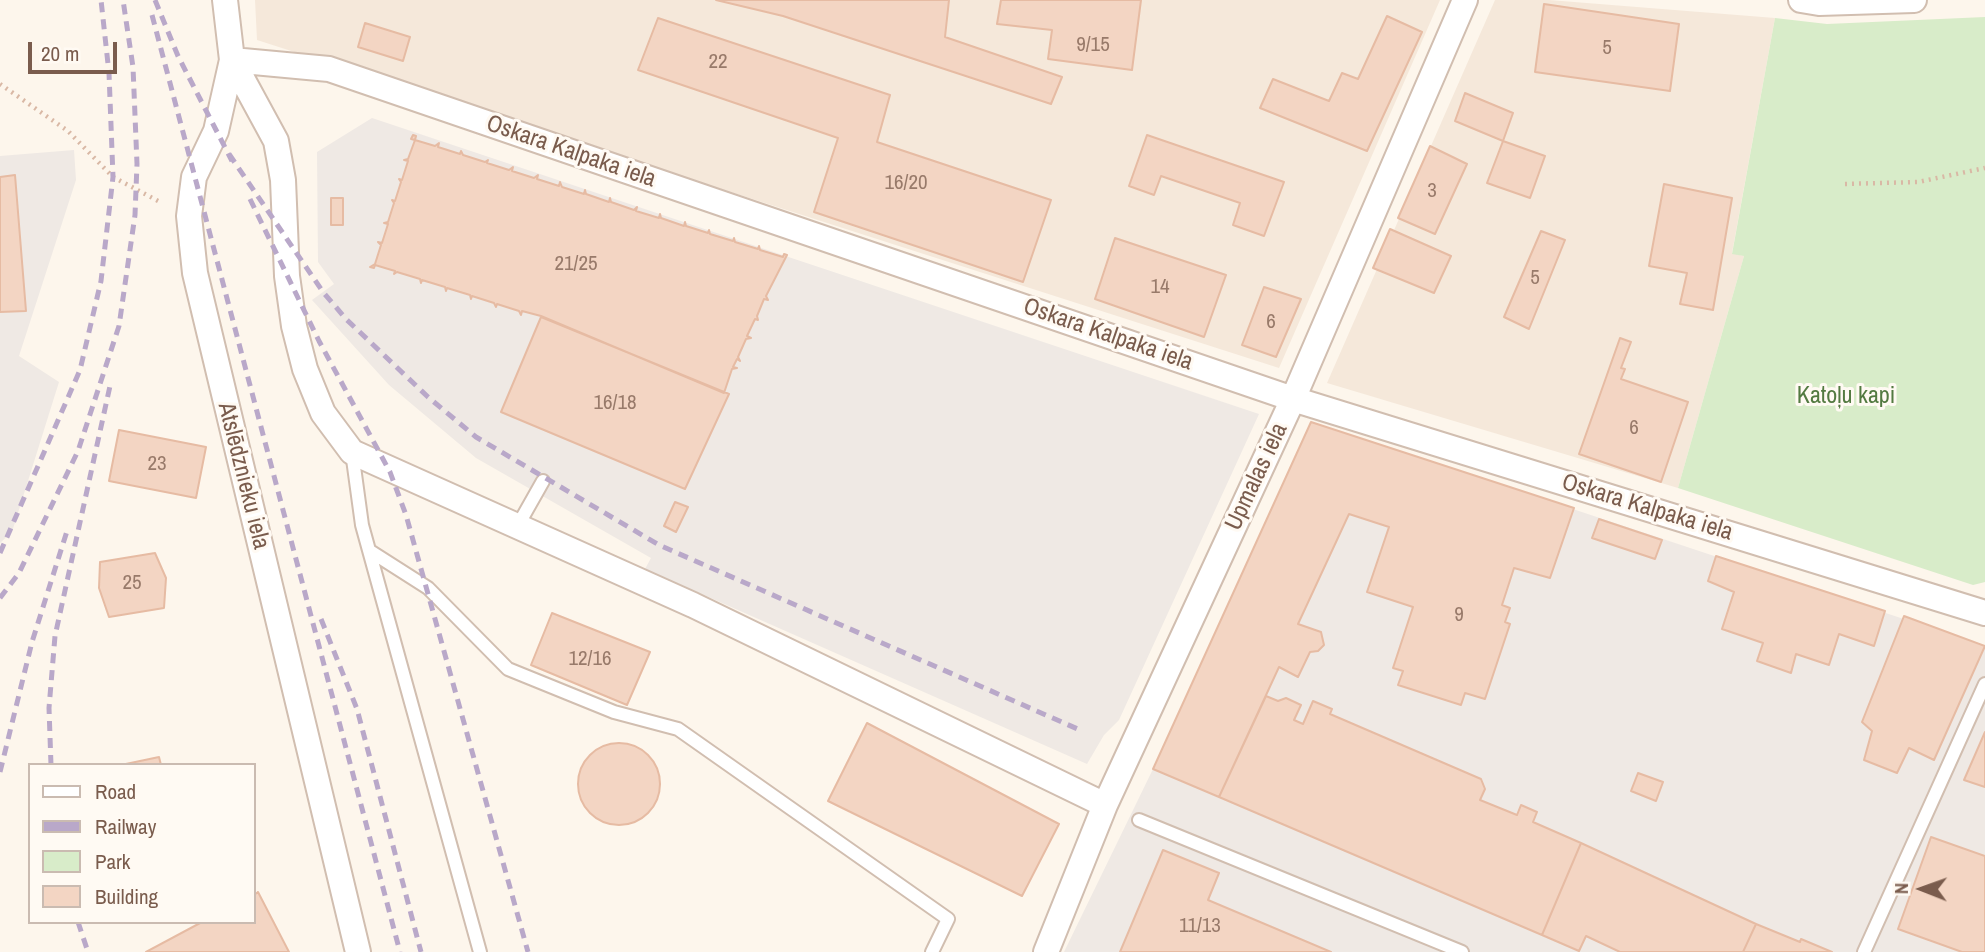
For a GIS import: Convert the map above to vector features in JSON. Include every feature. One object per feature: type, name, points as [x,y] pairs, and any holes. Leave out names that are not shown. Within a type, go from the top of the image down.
[{"type":"street","name":"Atslēdznieku iela","points":[[225,0],[232,60],[216,131],[194,177],[189,216],[195,273],[358,952]]},
{"type":"street","name":"Upmalas iela","points":[[1045,952],[1105,805],[1293,399],[1465,0]]},
{"type":"street","points":[[1801,0],[1819,3],[1914,0]]},
{"type":"street","name":"Oskara Kalpaka iela","points":[[232,60],[329,69],[1293,399],[1985,613]]},
{"type":"street","points":[[232,60],[275,141],[283,180],[287,276],[304,369],[323,413],[352,452],[693,604],[1105,805]]},
{"type":"lane","points":[[352,452],[362,525],[480,952]]},
{"type":"lane","points":[[517,527],[543,481]]},
{"type":"lane","points":[[370,551],[428,588],[508,668],[614,712],[678,729],[948,919],[932,952]]},
{"type":"lane","points":[[1864,952],[1985,684]]},
{"type":"lane","points":[[1139,820],[1462,952]]},
{"type":"path","points":[[0,84],[68,131],[113,177],[162,203]]},
{"type":"path","points":[[1845,184],[1918,182],[1985,168]]},
{"type":"shaded area","points":[[255,0],[1440,0],[1279,368],[257,40]]},
{"type":"shaded area","points":[[1495,0],[1549,0],[1775,18],[1732,253],[1744,256],[1678,488],[1327,383]]},
{"type":"shaded area","points":[[372,118],[1259,414],[1119,720],[1104,735],[1087,764],[645,569],[651,558],[476,458],[389,385],[312,300],[334,284],[318,262],[317,152]]},
{"type":"shaded area","points":[[74,150],[76,180],[19,356],[59,382],[12,532],[0,543],[0,156]]},
{"type":"shaded area","points":[[1311,422],[1985,646],[1985,952],[1064,952],[1153,769]]},
{"type":"green space","name":"Katoļu kapi","points":[[1985,17],[1985,582],[1973,585],[1678,488],[1744,256],[1732,254],[1775,18],[1827,24]]},
{"type":"building","points":[[716,0],[949,0],[945,37],[1062,77],[1051,104],[783,16]]},
{"type":"building","points":[[1001,0],[1141,0],[1132,70],[1048,59],[1052,30],[997,24]]},
{"type":"building","points":[[1544,4],[1679,24],[1670,91],[1535,72]]},
{"type":"building","points":[[1387,16],[1422,32],[1367,151],[1260,108],[1273,79],[1329,101],[1342,73],[1358,79]]},
{"type":"building","points":[[658,18],[890,95],[877,142],[1051,200],[1023,282],[814,212],[838,138],[638,70]]},
{"type":"building","points":[[365,23],[410,37],[403,61],[358,47]]},
{"type":"building","points":[[1465,93],[1513,113],[1503,141],[1455,121]]},
{"type":"building","points":[[1147,135],[1284,182],[1264,236],[1233,225],[1240,203],[1161,176],[1154,195],[1129,186]]},
{"type":"building","points":[[415,140],[435,146],[439,143],[438,147],[460,154],[461,151],[463,155],[485,162],[488,160],[487,163],[509,170],[513,167],[512,171],[534,178],[538,175],[537,179],[559,186],[560,182],[562,187],[584,194],[585,190],[586,194],[609,202],[610,198],[611,202],[634,210],[637,207],[636,211],[659,218],[660,214],[661,218],[684,226],[685,222],[686,226],[708,233],[709,230],[710,234],[733,241],[734,238],[735,242],[758,249],[759,246],[760,250],[783,257],[784,254],[787,255],[766,296],[768,300],[764,299],[758,320],[755,319],[747,336],[751,338],[746,339],[738,357],[740,361],[737,359],[733,367],[737,368],[732,369],[724,393],[541,316],[522,311],[521,315],[519,311],[497,304],[496,307],[494,303],[472,296],[471,299],[470,295],[447,288],[446,291],[445,287],[422,280],[421,283],[420,279],[397,272],[394,274],[395,271],[375,265],[374,268],[370,267],[375,264],[381,245],[378,242],[382,243],[388,224],[384,223],[388,222],[394,203],[392,200],[395,201],[401,182],[399,179],[402,180],[408,161],[404,160],[408,159]]},
{"type":"building","points":[[1503,141],[1545,156],[1530,198],[1487,183]]},
{"type":"building","points":[[1430,146],[1467,164],[1435,234],[1398,218]]},
{"type":"building","points":[[15,175],[26,311],[0,312],[0,177]]},
{"type":"building","points":[[1664,184],[1732,198],[1713,310],[1680,304],[1687,273],[1649,266]]},
{"type":"building","points":[[331,198],[343,198],[343,225],[331,225]]},
{"type":"building","points":[[1390,229],[1451,256],[1434,293],[1373,268]]},
{"type":"building","points":[[1541,231],[1565,240],[1529,329],[1504,317]]},
{"type":"building","points":[[1115,238],[1226,275],[1204,337],[1095,299]]},
{"type":"building","points":[[1264,287],[1301,299],[1276,357],[1242,345]]},
{"type":"building","points":[[541,317],[729,394],[685,489],[501,412]]},
{"type":"building","points":[[1620,338],[1631,342],[1621,368],[1625,369],[1621,379],[1688,402],[1661,482],[1579,454]]},
{"type":"building","points":[[1311,422],[1574,508],[1550,578],[1514,568],[1502,605],[1510,608],[1505,622],[1510,624],[1485,699],[1465,693],[1461,705],[1398,685],[1403,671],[1393,668],[1413,607],[1367,592],[1389,527],[1349,514],[1298,624],[1321,632],[1324,645],[1318,651],[1310,652],[1298,677],[1279,667],[1219,797],[1153,769]]},
{"type":"building","points":[[119,430],[206,447],[196,498],[109,481]]},
{"type":"building","points":[[675,502],[688,507],[676,532],[664,526]]},
{"type":"building","points":[[1599,519],[1662,540],[1655,559],[1592,538]]},
{"type":"building","points":[[155,553],[166,578],[164,608],[109,617],[99,588],[100,562]]},
{"type":"building","points":[[1716,556],[1885,611],[1874,646],[1839,634],[1829,665],[1796,654],[1791,673],[1757,661],[1763,643],[1722,629],[1734,592],[1708,581]]},
{"type":"building","points":[[552,613],[650,652],[627,705],[531,665]]},
{"type":"building","points":[[1904,616],[1985,646],[1934,760],[1909,748],[1897,773],[1864,760],[1872,731],[1862,722]]},
{"type":"building","points":[[1266,696],[1278,701],[1286,698],[1301,705],[1294,720],[1303,724],[1313,701],[1332,709],[1330,714],[1481,779],[1485,789],[1480,800],[1517,815],[1521,805],[1537,812],[1533,822],[1581,843],[1542,935],[1219,797]]},
{"type":"building","points":[[867,723],[1059,824],[1022,896],[828,801]]},
{"type":"building","points":[[1985,732],[1985,787],[1964,780]]},
{"type":"building","points":[[611,743],[627,743],[642,750],[653,761],[660,776],[657,800],[648,813],[627,825],[611,825],[596,818],[585,807],[578,792],[578,776],[585,761],[596,750]]},
{"type":"building","points":[[159,757],[160,763],[130,763]]},
{"type":"building","points":[[1638,773],[1663,782],[1656,801],[1631,791]]},
{"type":"building","points":[[1931,837],[1985,856],[1985,952],[1962,952],[1898,929]]},
{"type":"building","points":[[1581,843],[1756,924],[1743,952],[1620,952],[1586,936],[1579,951],[1542,935]]},
{"type":"building","points":[[1163,850],[1219,873],[1208,900],[1331,952],[1120,952]]},
{"type":"building","points":[[258,892],[289,952],[146,952],[198,924],[256,924]]},
{"type":"building","points":[[1756,924],[1800,942],[1801,939],[1832,952],[1743,952]]},
{"type":"railway","points":[[0,553],[80,370],[101,281],[113,177],[109,73],[101,0]]},
{"type":"railway","points":[[0,598],[19,573],[78,451],[119,326],[135,215],[137,164],[133,67],[123,0]]},
{"type":"railway","points":[[155,0],[178,56],[232,161]]},
{"type":"railway","points":[[152,15],[400,952]]},
{"type":"railway","points":[[229,154],[323,292],[346,319],[428,397],[476,437],[659,545],[1080,730]]},
{"type":"railway","points":[[250,199],[319,341],[390,472],[406,515],[528,952]]},
{"type":"railway","points":[[51,763],[49,708],[55,636],[110,386]]},
{"type":"railway","points":[[0,772],[32,642],[67,531]]},
{"type":"railway","points":[[321,619],[357,709],[421,952]]},
{"type":"railway","points":[[79,924],[88,952]]}]
